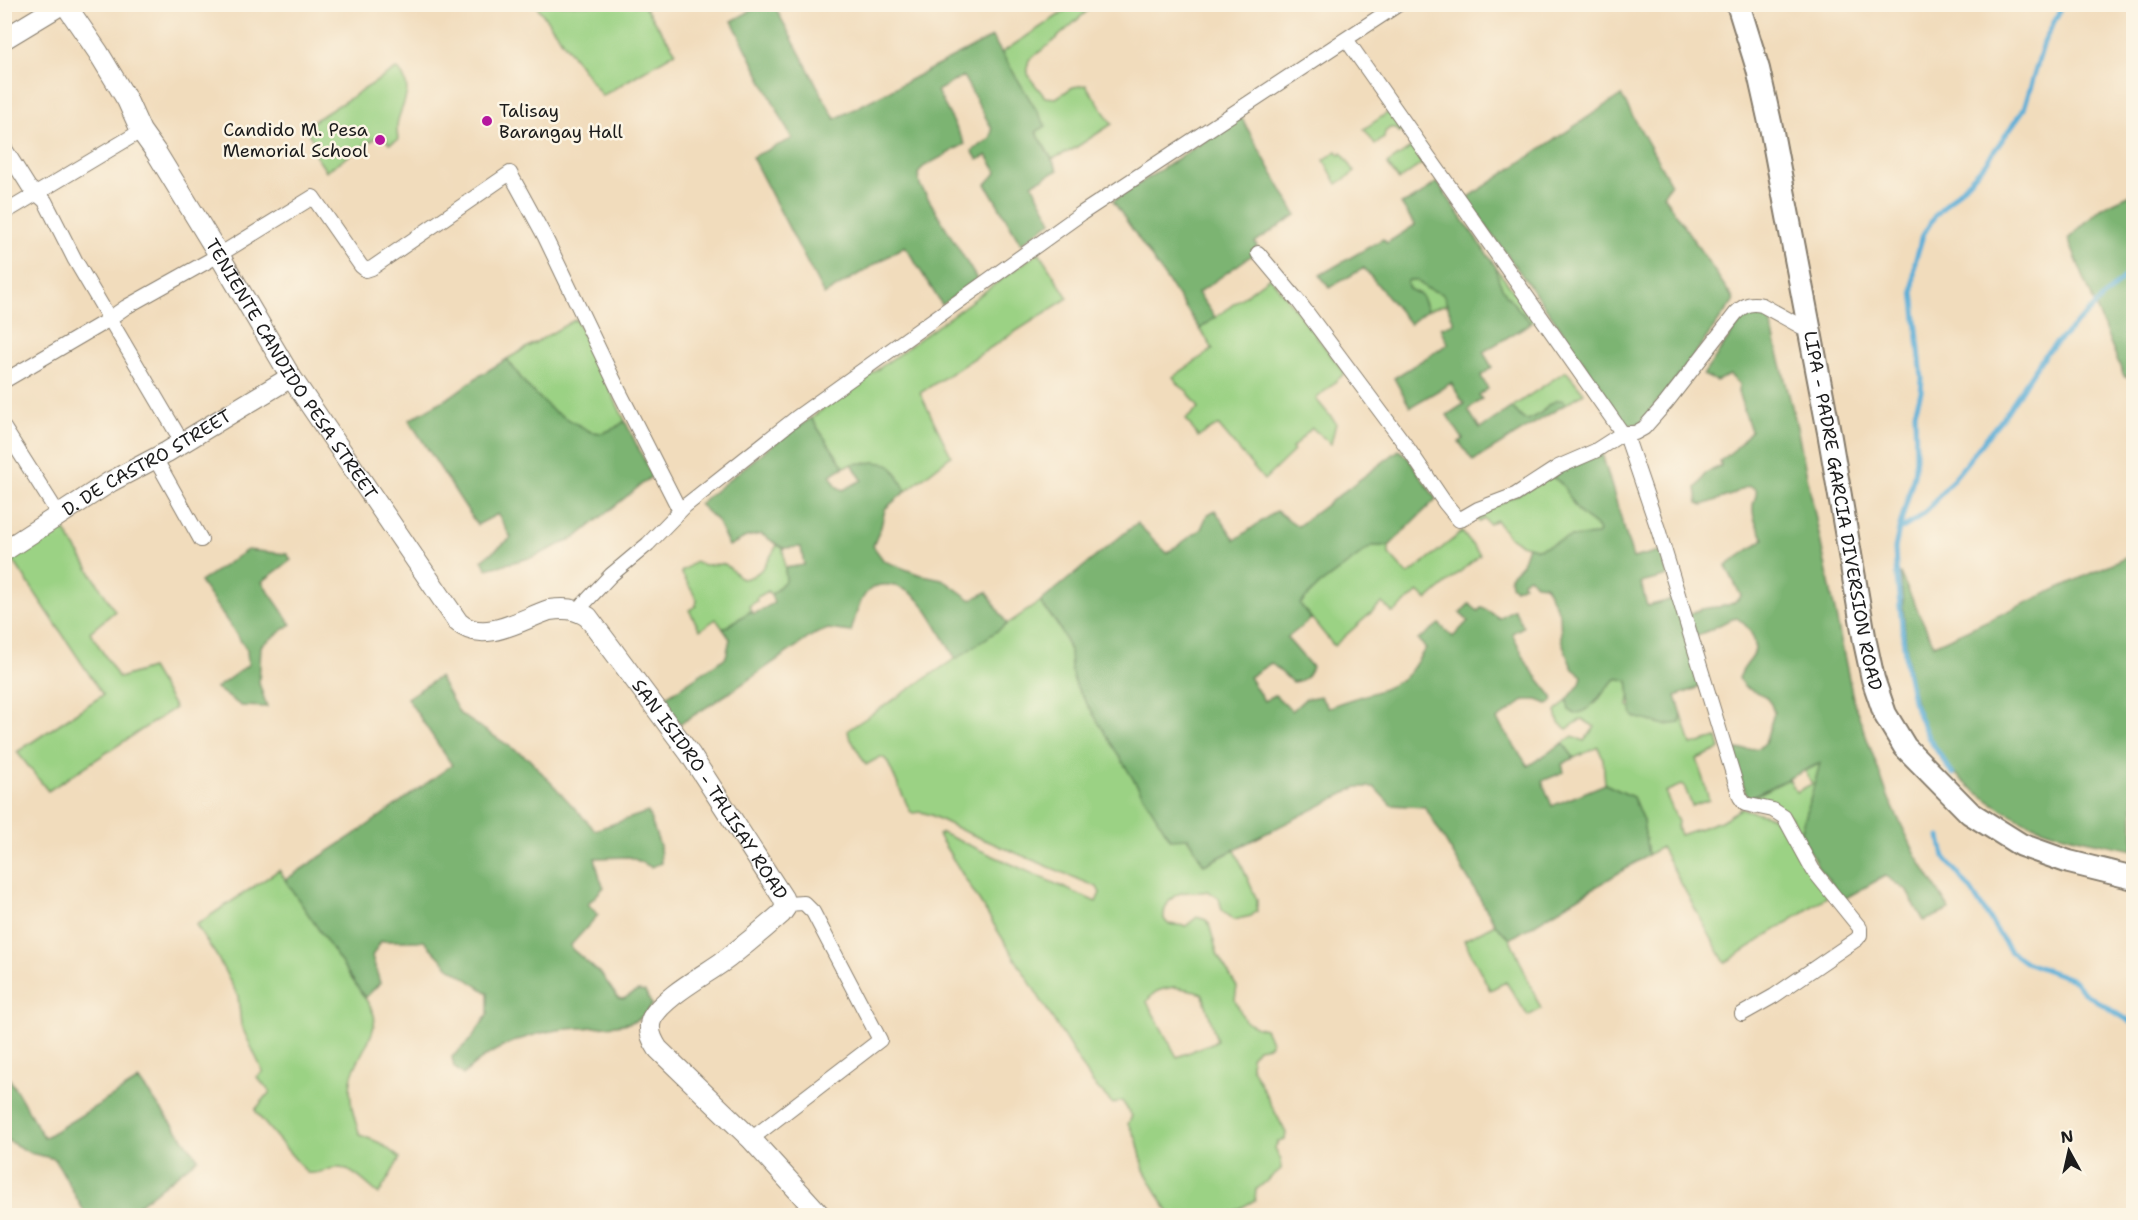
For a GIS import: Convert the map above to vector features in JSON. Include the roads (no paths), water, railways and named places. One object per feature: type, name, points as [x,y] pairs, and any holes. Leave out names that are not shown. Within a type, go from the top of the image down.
[{"type":"main road","name":"LIPA - PADRE GARCIA DIVERSION ROAD","points":[[1738,4],[1758,69],[1769,116],[1811,332],[1865,642],[1873,680],[1885,714],[1905,747],[1970,813],[2021,845],[2069,862],[2133,878]]},
{"type":"street","name":"TENIENTE CANDIDO PESA STREET","points":[[4,39],[63,4],[98,52],[127,100],[141,131],[219,255],[291,377],[447,607],[463,627],[471,631],[486,632],[549,610],[577,611]]},
{"type":"street","points":[[577,611],[611,575],[648,544],[680,511],[796,418],[1082,213],[1399,4]]},
{"type":"street","points":[[1346,39],[1623,433],[1633,452],[1655,518],[1740,797],[1745,804],[1773,810],[1784,818],[1814,870],[1860,928],[1860,935],[1851,943],[1774,996],[1742,1014]]},
{"type":"street","points":[[4,213],[141,131]]},
{"type":"street","points":[[4,147],[29,187],[45,201],[109,319],[182,442]]},
{"type":"street","points":[[4,381],[313,197],[361,266],[369,270],[510,173],[545,237],[680,511]]},
{"type":"street","points":[[1258,253],[1299,302],[1459,520],[1478,508],[1515,495],[1558,467],[1595,451],[1623,433],[1635,433],[1644,428],[1736,313],[1747,305],[1754,303],[1762,305],[1811,332]]},
{"type":"street","name":"D. DE CASTRO STREET","points":[[4,551],[110,482],[155,458],[291,377]]},
{"type":"street","points":[[4,428],[59,515]]},
{"type":"street","points":[[155,458],[201,540]]},
{"type":"street","name":"SAN ISIDRO - TALISAY ROAD","points":[[577,611],[597,626],[690,754],[786,904],[782,914],[728,958],[670,999],[650,1023],[651,1033],[658,1049],[750,1139],[821,1215]]},
{"type":"street","points":[[750,1139],[880,1040],[813,912],[804,903],[786,904]]},
{"type":"waterway","points":[[1953,774],[1928,737],[1913,701],[1906,665],[1896,567],[1895,548],[1914,475],[1915,412],[1922,379],[1913,290],[1915,262],[1923,235],[1934,217],[1985,164],[2024,109],[2044,42],[2063,4]]},
{"type":"waterway","points":[[1899,530],[1916,520],[1930,507],[1960,471],[2006,413],[2045,354],[2134,268]]},
{"type":"waterway","points":[[1940,837],[1944,857],[1971,890],[2010,951],[2025,962],[2074,980],[2084,993],[2134,1024]]},
{"type":"place","name":"Talisay Barangay Hall","points":[[487,121]]},
{"type":"place","name":"Candido M. Pesa Memorial School","points":[[380,140]]}]
